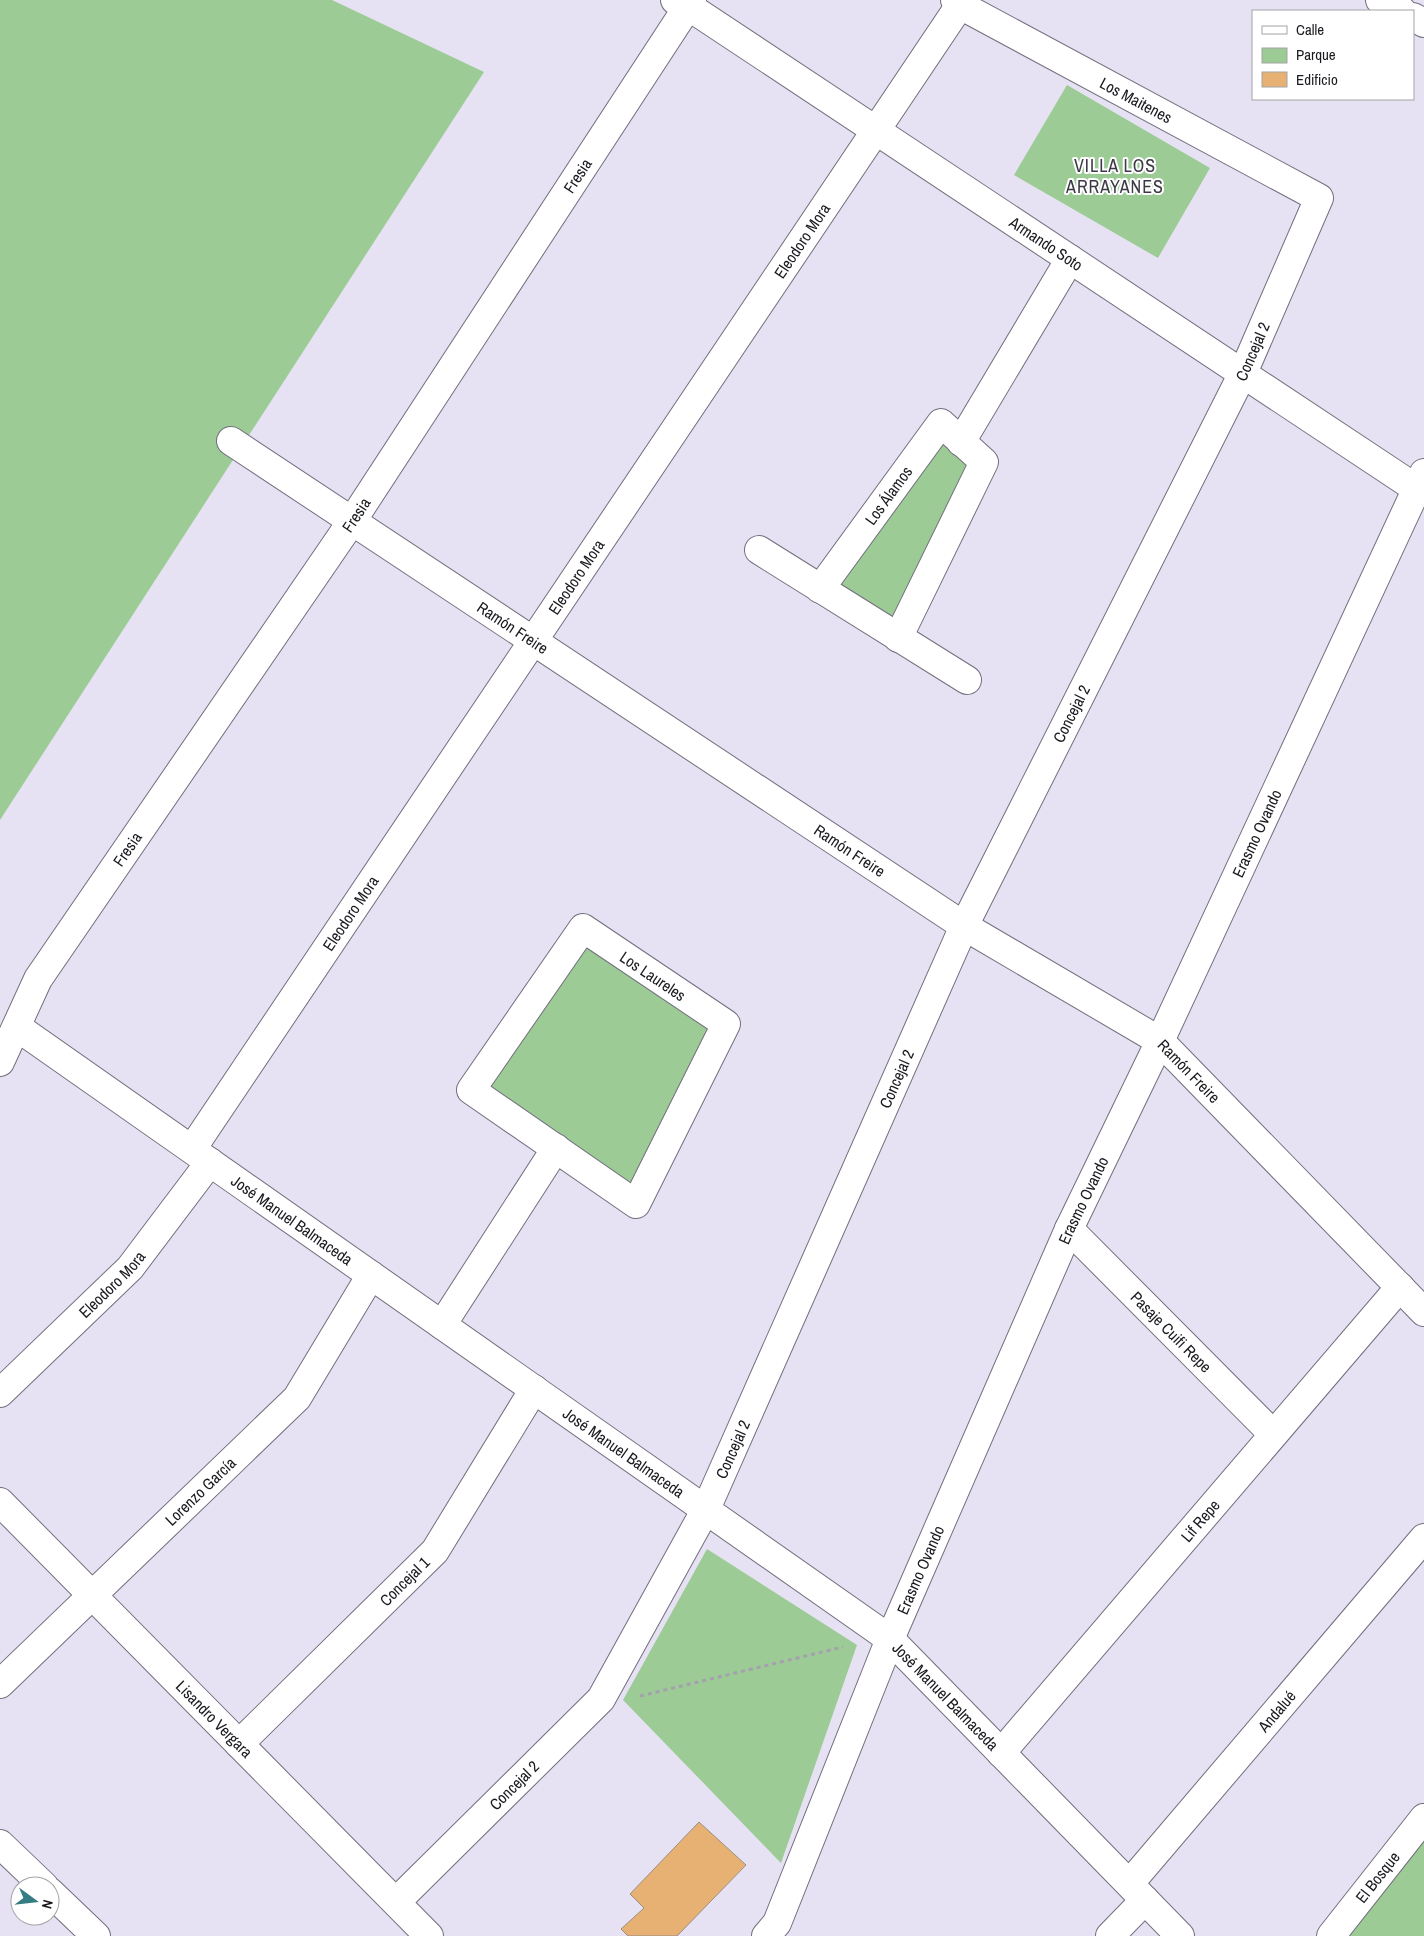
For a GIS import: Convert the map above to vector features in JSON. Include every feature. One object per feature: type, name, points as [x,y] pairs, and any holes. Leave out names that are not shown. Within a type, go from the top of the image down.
[{"type":"street","name":"Armando Soto","points":[[685,2],[874,130],[1243,373],[1420,481]]},
{"type":"street","name":"Fresia","points":[[0,1062],[38,978],[352,520],[685,2]]},
{"type":"street","name":"Eleodoro Mora","points":[[0,1393],[130,1268],[532,640],[874,130],[957,2]]},
{"type":"street","name":"Los Maitenes","points":[[957,2],[1319,198]]},
{"type":"street","name":"Concejal 2","points":[[396,1902],[602,1699],[706,1509],[964,926],[1243,373],[1319,198]]},
{"type":"street","points":[[961,442],[1070,259]]},
{"type":"street","name":"Los Álamos","points":[[820,588],[941,424],[984,462],[898,638]]},
{"type":"street","name":"Ramón Freire","points":[[231,441],[964,926],[1160,1041],[1424,1312]]},
{"type":"street","name":"Erasmo Ovando","points":[[766,1936],[778,1923],[890,1639],[1069,1229],[1160,1041],[1420,481]]},
{"type":"street","points":[[758,550],[967,680]]},
{"type":"street","name":"Los Laureles","points":[[583,928],[726,1024],[636,1204],[556,1148],[470,1090],[583,928]]},
{"type":"street","name":"José Manuel Balmaceda","points":[[17,1027],[890,1639],[1180,1936]]},
{"type":"street","points":[[442,1325],[556,1148]]},
{"type":"street","name":"Pasaje Cuifi Repe","points":[[1069,1229],[1273,1434]]},
{"type":"street","name":"Lorenzo García","points":[[0,1684],[297,1398],[371,1275]]},
{"type":"street","name":"Lif Repe","points":[[1001,1753],[1400,1287]]},
{"type":"street","name":"Concejal 1","points":[[239,1744],[435,1551],[534,1389]]},
{"type":"street","name":"Lisandro Vergara","points":[[0,1502],[429,1936]]},
{"type":"street","name":"Andalué","points":[[1110,1936],[1138,1892],[1424,1538]]},
{"type":"street","name":"El Bosque","points":[[1331,1936],[1424,1818]]},
{"type":"street","points":[[0,1844],[34,1876]]},
{"type":"street","points":[[60,1902],[96,1936]]},
{"type":"path","points":[[632,1698],[846,1647]]},
{"type":"green space","points":[[0,0],[332,0],[484,72],[0,820]]},
{"type":"green space","points":[[1067,85],[1210,168],[1158,258],[1014,175]]},
{"type":"green space","points":[[941,425],[982,462],[898,636],[821,588]]},
{"type":"green space","points":[[583,931],[722,1025],[635,1201],[473,1090]]},
{"type":"green space","points":[[707,1549],[857,1645],[781,1863],[623,1700]]},
{"type":"green space","points":[[1424,1841],[1424,1936],[1348,1936]]},
{"type":"building","points":[[699,1822],[746,1865],[677,1936],[628,1936],[621,1929],[644,1908],[630,1894]]},
{"type":"district","name":"VILLA LOS ARRAYANES","points":[[1115,175]]}]
